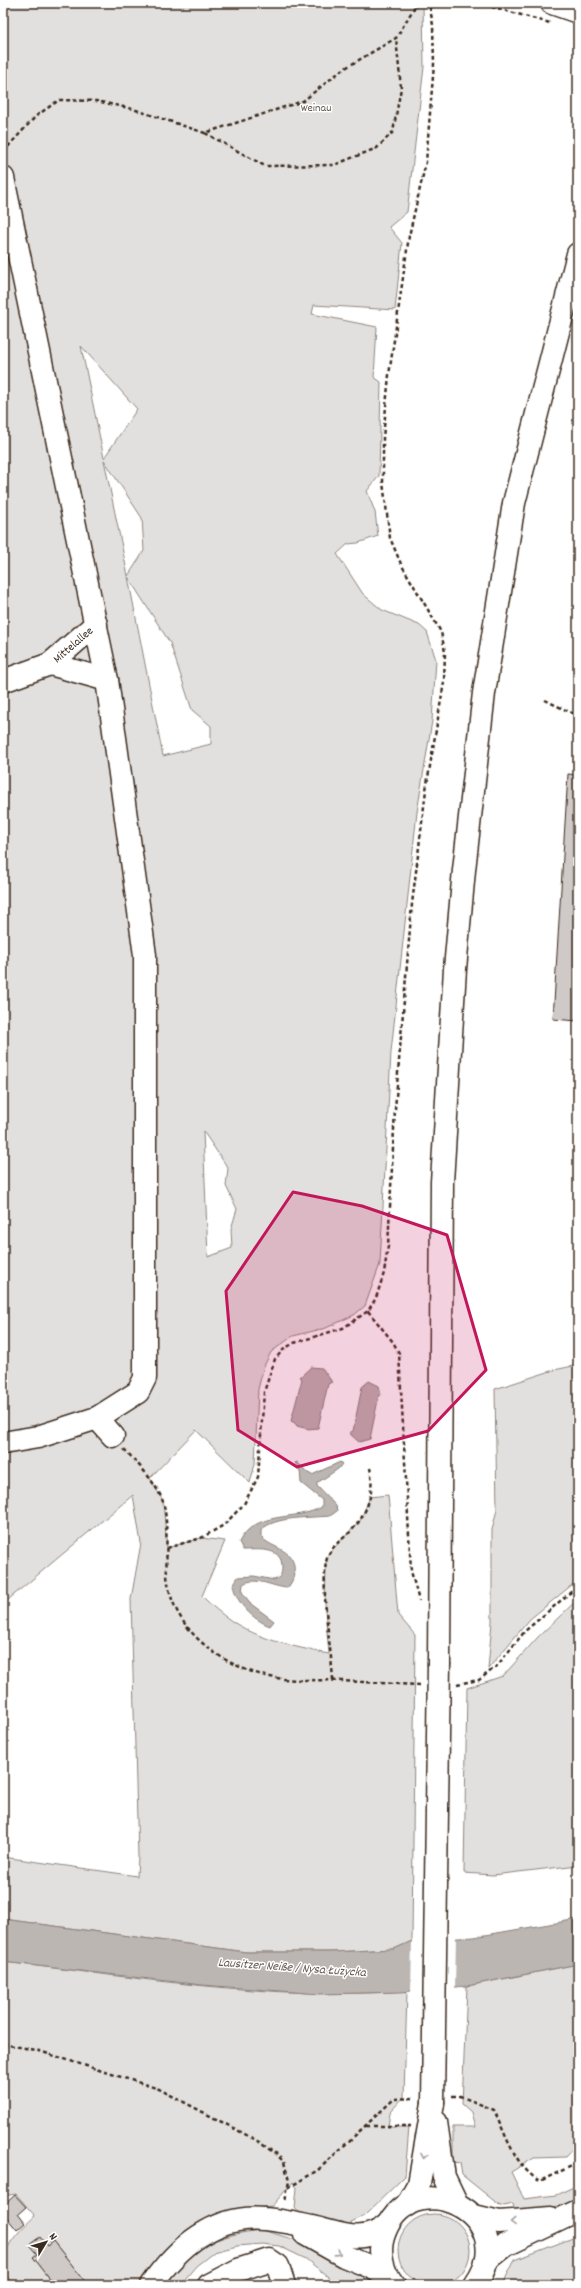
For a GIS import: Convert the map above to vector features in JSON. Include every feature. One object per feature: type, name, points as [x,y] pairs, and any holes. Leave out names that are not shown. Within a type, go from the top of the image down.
[{"type":"main road","points":[[554,13],[578,12]]},
{"type":"main road","points":[[3,178],[107,680],[145,955],[145,1378],[138,1392],[97,1418],[38,1437],[3,1444]]},
{"type":"main road","points":[[407,2205],[419,2184],[433,2103],[439,1663],[442,1182],[455,969],[484,693],[514,503],[578,254]]},
{"type":"main road","name":"Mittelallee","points":[[3,681],[50,664],[96,624]]},
{"type":"main road","name":"Mittelallee","points":[[50,664],[107,680]]},
{"type":"main road","points":[[97,1418],[113,1436]]},
{"type":"main road","points":[[433,2103],[444,2177],[456,2202],[474,2216],[491,2222],[511,2222],[572,2213]]},
{"type":"main road","points":[[151,2285],[180,2250],[212,2228],[246,2220],[264,2219],[355,2238],[371,2236],[387,2225],[398,2212],[407,2205],[431,2198],[456,2202]]},
{"type":"main road","points":[[486,2261],[506,2245],[572,2213]]},
{"type":"main road","points":[[474,2216],[484,2232],[487,2251],[486,2261],[475,2285]]},
{"type":"main road","points":[[279,2222],[317,2239],[344,2256],[370,2266],[391,2281]]},
{"type":"main road","points":[[387,2225],[381,2251],[382,2261],[391,2281]]},
{"type":"main road","points":[[209,2285],[238,2270],[269,2260],[278,2266],[284,2285]]},
{"type":"path","points":[[205,133],[303,101],[342,70],[396,38],[417,3]]},
{"type":"path","points":[[167,1548],[201,1538],[224,1525],[244,1504],[258,1477],[261,1456],[264,1392],[275,1359],[284,1349],[294,1342],[343,1328],[368,1311],[376,1298],[384,1273],[388,1246],[395,1108],[412,904],[426,790],[444,682],[445,652],[441,632],[401,564],[390,538],[383,482],[383,438],[389,376],[409,236],[426,162],[434,64],[433,25],[429,3]]},
{"type":"path","points":[[478,3],[543,23],[554,13]]},
{"type":"path","points":[[3,152],[36,116],[59,100],[96,101],[134,108],[205,133],[265,166],[334,165],[378,148],[393,132],[401,88],[396,38]]},
{"type":"path","points":[[545,700],[578,716]]},
{"type":"path","points":[[368,1311],[393,1342],[398,1353],[411,1571],[422,1609]]},
{"type":"path","points":[[113,1436],[146,1474],[163,1501],[167,1548],[166,1566],[168,1585],[175,1607],[186,1627],[199,1640],[220,1656],[247,1670],[266,1676],[295,1680],[333,1680],[412,1684]]},
{"type":"path","points":[[333,1680],[325,1585],[326,1562],[329,1553],[360,1521],[366,1510],[372,1480],[370,1468]]},
{"type":"path","points":[[450,1685],[479,1680],[497,1666],[525,1632],[578,1586]]},
{"type":"path","points":[[3,2044],[36,2050],[159,2089],[256,2140],[276,2154],[284,2162],[287,2170],[288,2188],[279,2222]]},
{"type":"path","points":[[365,2126],[413,2126]]},
{"type":"path","points":[[528,2174],[540,2181],[578,2163]]},
{"type":"highlighted area","points":[[293,1192],[362,1206],[447,1235],[486,1370],[428,1431],[297,1467],[238,1430],[226,1291]]},
{"type":"green space","name":"Weinau","points":[[3,3],[423,3],[424,67],[407,212],[389,227],[402,243],[395,310],[314,305],[312,314],[377,327],[374,377],[381,382],[379,476],[367,491],[375,512],[378,536],[358,543],[348,544],[337,554],[363,594],[382,610],[419,625],[427,632],[436,660],[432,721],[417,812],[391,1052],[380,1264],[365,1306],[354,1315],[326,1328],[293,1336],[271,1352],[264,1366],[258,1389],[255,1464],[250,1483],[196,1430],[150,1478],[163,1501],[167,1548],[201,1538],[225,1541],[202,1596],[216,1610],[245,1629],[260,1636],[292,1646],[329,1654],[325,1610],[326,1563],[329,1553],[360,1521],[370,1497],[388,1495],[398,1615],[415,1635],[412,1941],[394,1949],[332,1952],[246,1952],[3,1919],[3,1857],[137,1876],[138,1857],[131,1599],[141,1543],[133,1495],[3,1604]],"holes":[[[81,346],[137,409],[104,458]],[[104,460],[142,518],[144,551],[128,576]],[[128,577],[170,643],[192,710],[211,726],[211,744],[163,756]],[[203,1131],[228,1168],[226,1186],[237,1209],[231,1229],[232,1248],[208,1257]]]},
{"type":"green space","points":[[578,1365],[578,1580],[530,1619],[488,1669],[492,1622],[492,1530],[497,1509],[495,1389],[554,1370]]},
{"type":"green space","points":[[578,1599],[578,1865],[493,1875],[464,1873],[467,1688],[503,1676],[538,1637]]},
{"type":"green space","points":[[3,1962],[205,1986],[256,1990],[306,1993],[407,1991],[404,2097],[390,2112],[388,2127],[409,2127],[405,2176],[364,2216],[351,2222],[352,2231],[300,2214],[295,2208],[297,2188],[293,2182],[272,2206],[230,2213],[190,2228],[168,2246],[139,2285],[14,2285],[4,2270],[5,2254],[18,2233],[35,2216],[16,2194],[3,2196],[5,2146],[3,2145]]},
{"type":"green space","points":[[578,1964],[578,2143],[565,2157],[534,2158],[511,2172],[524,2199],[556,2195],[578,2185],[578,2199],[544,2211],[516,2215],[513,2204],[504,2206],[498,2204],[462,2175],[460,2163],[453,2162],[453,2127],[475,2127],[471,2112],[462,2104],[467,1986]]},
{"type":"green space","points":[[434,2214],[454,2220],[464,2230],[470,2250],[464,2270],[454,2280],[434,2286],[414,2280],[404,2270],[398,2250],[404,2230],[414,2220]]},
{"type":"green space","points":[[262,2230],[306,2243],[383,2285],[338,2285],[306,2259],[279,2246],[262,2244],[237,2246],[214,2252],[196,2266],[180,2285],[164,2285],[185,2261],[206,2245],[231,2235]]},
{"type":"green space","points":[[578,2236],[577,2285],[502,2285],[515,2260]]},
{"type":"water","points":[[311,1367],[322,1368],[332,1382],[328,1384],[318,1428],[308,1429],[297,1426],[291,1421],[302,1379],[300,1377]]},
{"type":"water","points":[[369,1381],[379,1386],[381,1395],[379,1395],[370,1439],[359,1442],[349,1433],[353,1431],[362,1387]]},
{"type":"water","points":[[297,1462],[312,1475],[340,1462],[342,1464],[338,1469],[317,1483],[317,1486],[336,1506],[337,1511],[330,1516],[275,1522],[267,1525],[261,1530],[261,1537],[288,1554],[294,1565],[293,1578],[287,1588],[259,1581],[243,1584],[242,1592],[251,1604],[274,1621],[270,1626],[257,1620],[246,1610],[238,1598],[233,1585],[238,1577],[254,1576],[274,1580],[276,1579],[282,1572],[281,1561],[278,1556],[268,1551],[243,1550],[239,1542],[246,1532],[255,1525],[266,1520],[300,1514],[322,1507],[322,1500],[301,1483],[300,1471],[295,1463]]},
{"type":"water","name":"Lausitzer Neiße / Nysa Łużycka","points":[[3,1919],[246,1952],[332,1952],[394,1949],[412,1941],[474,1937],[578,1919],[578,1964],[467,1986],[401,1992],[320,1994],[202,1985],[3,1962]]},
{"type":"pier","points":[[456,1936],[455,1989],[411,1993],[412,1939]]},
{"type":"building","points":[[568,774],[578,775],[578,1021],[553,1019]]},
{"type":"building","points":[[15,2195],[26,2207],[18,2214],[25,2223],[17,2230],[3,2213],[3,2206]]},
{"type":"building","points":[[40,2237],[47,2246],[53,2241],[84,2280],[82,2285],[55,2285],[33,2257],[37,2254],[29,2245]]},
{"type":"building","points":[[3,2246],[6,2246],[3,2256]]},
{"type":"building","points":[[270,2280],[272,2285],[255,2285]]}]
